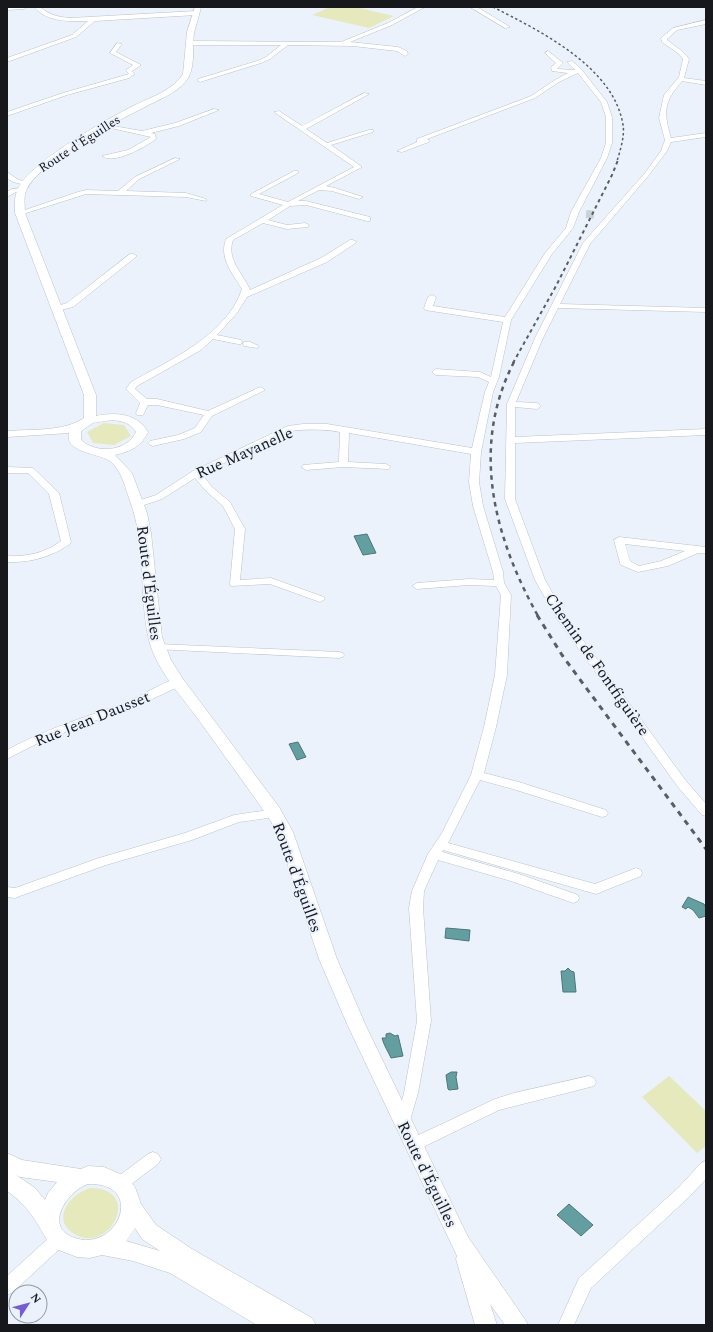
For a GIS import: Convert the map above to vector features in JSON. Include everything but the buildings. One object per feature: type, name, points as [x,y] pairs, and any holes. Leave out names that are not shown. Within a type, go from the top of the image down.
[{"type":"street","points":[[7,8],[24,7]]},
{"type":"street","points":[[37,7],[47,16],[64,19],[93,19],[178,14],[196,11]]},
{"type":"street","points":[[339,44],[390,24],[422,7]]},
{"type":"street","points":[[473,7],[507,27]]},
{"type":"street","name":"Route d'Éguilles","points":[[24,187],[44,164],[104,125],[166,94],[179,84],[187,74],[190,43],[196,11]]},
{"type":"street","points":[[7,60],[74,36],[93,19]]},
{"type":"street","points":[[706,22],[675,29],[664,38],[664,41],[686,59],[682,77],[667,95],[662,118],[668,140],[706,135]]},
{"type":"street","points":[[190,43],[339,44],[398,49],[405,52],[405,54]]},
{"type":"street","points":[[7,114],[65,94],[127,77],[132,74],[129,70],[138,65],[113,53],[118,44]]},
{"type":"street","points":[[200,80],[259,62],[268,58],[286,44]]},
{"type":"street","points":[[548,53],[560,63],[554,66],[554,70],[576,71]]},
{"type":"street","points":[[402,1122],[411,1093],[424,1020],[416,908],[418,891],[437,850],[447,835],[477,775],[501,675],[506,595],[499,583],[498,572],[478,506],[474,482],[476,452],[507,320],[549,253],[569,228],[578,213],[604,158],[609,143],[609,117],[604,102],[576,71],[570,62]]},
{"type":"street","points":[[421,143],[419,140],[533,97],[557,81],[576,71]]},
{"type":"street","points":[[680,79],[706,83]]},
{"type":"street","points":[[301,129],[366,94]]},
{"type":"street","points":[[400,150],[466,125],[516,109]]},
{"type":"street","points":[[142,133],[152,129],[177,125],[216,110]]},
{"type":"street","points":[[209,414],[157,402],[145,402],[130,389],[134,384],[192,351],[211,336],[219,329],[244,296],[246,289],[227,254],[227,245],[230,239],[288,204],[359,167],[277,112]]},
{"type":"street","points":[[104,125],[153,135],[154,138],[137,149],[118,156],[105,156]]},
{"type":"street","points":[[326,145],[371,131]]},
{"type":"street","name":"Chemin de Fontfiguière","points":[[668,140],[664,151],[647,174],[606,216],[587,243],[539,338],[511,404],[510,499],[540,580],[567,625],[682,784],[706,812]]},
{"type":"street","points":[[120,193],[137,178],[177,159]]},
{"type":"street","points":[[296,172],[253,195],[288,204],[306,203],[367,218]]},
{"type":"street","points":[[7,174],[15,182],[24,187]]},
{"type":"street","points":[[7,195],[14,190],[24,187]]},
{"type":"street","points":[[24,187],[20,198],[20,213],[90,395],[104,411],[112,417]]},
{"type":"street","points":[[318,188],[333,189],[358,197]]},
{"type":"street","points":[[20,213],[35,210],[72,194],[86,192],[186,195],[204,200]]},
{"type":"street","points":[[261,220],[287,227],[305,225]]},
{"type":"street","points":[[244,296],[324,260],[353,242]]},
{"type":"street","points":[[57,309],[70,305],[133,256]]},
{"type":"street","points":[[432,297],[428,308],[507,320]]},
{"type":"street","points":[[555,306],[706,310]]},
{"type":"street","points":[[211,336],[238,342]]},
{"type":"street","points":[[436,372],[480,374],[493,381]]},
{"type":"street","points":[[153,443],[181,437],[198,430],[209,414],[261,390]]},
{"type":"street","points":[[76,443],[74,438],[75,433],[90,418],[90,395]]},
{"type":"street","points":[[7,434],[25,434],[83,425],[99,418],[138,418],[145,402]]},
{"type":"street","points":[[511,404],[537,406]]},
{"type":"street","name":"Route d'Éguilles","points":[[126,473],[128,452],[142,432],[138,418]]},
{"type":"street","name":"Rue Mayanelle","points":[[138,504],[159,497],[196,473],[288,429],[303,427],[326,427],[460,448],[476,452]]},
{"type":"street","points":[[343,464],[345,431]]},
{"type":"street","points":[[511,440],[706,432]]},
{"type":"street","points":[[25,434],[76,443],[86,449],[101,452],[118,451],[132,445]]},
{"type":"street","name":"Route d'Éguilles","points":[[101,452],[114,460],[126,473],[138,504],[145,533],[151,602],[158,647],[164,660],[178,682],[273,811],[285,832],[321,940],[338,985],[461,1244],[486,1325]]},
{"type":"street","points":[[306,467],[343,464],[386,467]]},
{"type":"street","points":[[7,470],[30,470],[54,493],[66,542],[57,549],[36,557],[7,559]]},
{"type":"street","points":[[196,473],[209,489],[227,504],[240,529],[235,584],[271,581],[320,599]]},
{"type":"street","points":[[620,540],[701,550],[664,564],[638,569],[625,563],[620,540]]},
{"type":"street","points":[[417,586],[469,582],[499,583]]},
{"type":"street","points":[[158,647],[339,655]]},
{"type":"street","name":"Rue Jean Dausset","points":[[7,755],[36,740],[87,719],[127,706],[178,682]]},
{"type":"street","points":[[477,775],[515,785],[602,813]]},
{"type":"street","points":[[11,892],[104,861],[188,837],[238,818],[264,815],[273,811]]},
{"type":"street","points":[[437,850],[596,889],[636,873]]},
{"type":"street","points":[[437,850],[573,898]]},
{"type":"street","points":[[413,1145],[495,1105],[514,1099],[589,1082]]},
{"type":"street","points":[[121,1183],[153,1158]]},
{"type":"street","points":[[7,1162],[20,1168],[80,1177]]},
{"type":"street","points":[[566,1325],[585,1284],[684,1192],[706,1168]]},
{"type":"street","points":[[7,1180],[28,1194],[54,1232],[68,1246],[89,1249],[103,1246],[118,1237],[129,1223],[132,1207],[131,1196],[121,1183],[105,1175],[88,1175],[80,1177],[63,1188],[52,1205],[54,1232],[7,1287]]},
{"type":"street","points":[[132,1207],[149,1232],[194,1262],[305,1325]]},
{"type":"street","name":"Route d'Éguilles","points":[[461,1244],[517,1325]]},
{"type":"street","points":[[103,1246],[134,1252],[175,1265],[277,1325]]},
{"type":"shaded area","points":[[330,7],[355,7],[394,16],[369,28],[312,15]]},
{"type":"shaded area","points":[[104,423],[124,425],[131,436],[114,445],[93,443],[87,432]]},
{"type":"shaded area","points":[[367,534],[376,553],[363,555],[354,536]]},
{"type":"shaded area","points":[[298,742],[306,757],[297,760],[289,744]]},
{"type":"shaded area","points":[[688,897],[704,904],[706,908],[706,916],[699,918],[693,910],[688,907],[686,909],[682,907]]},
{"type":"shaded area","points":[[446,928],[470,930],[469,941],[445,938]]},
{"type":"shaded area","points":[[568,968],[574,972],[576,992],[563,992],[561,971],[565,971]]},
{"type":"shaded area","points":[[390,1033],[395,1036],[398,1035],[403,1056],[391,1058],[382,1038],[386,1038],[386,1034]]},
{"type":"shaded area","points":[[451,1072],[457,1072],[456,1077],[458,1089],[448,1089],[446,1075]]},
{"type":"shaded area","points":[[669,1076],[706,1111],[706,1146],[697,1153],[642,1097]]},
{"type":"shaded area","points":[[90,1188],[106,1191],[115,1198],[118,1208],[116,1218],[110,1228],[100,1235],[89,1238],[76,1235],[68,1229],[64,1223],[63,1216],[69,1202],[82,1191]]},
{"type":"shaded area","points":[[569,1204],[593,1225],[581,1236],[557,1215]]},
{"type":"tunnel","points":[[586,214],[597,215]]},
{"type":"railway","points":[[493,7],[532,27],[572,53],[606,85],[617,104],[623,125],[623,139],[617,161]]},
{"type":"railway","points":[[513,363],[556,286],[612,175],[618,160]]},
{"type":"railway","points":[[514,362],[501,394],[493,426],[491,459],[493,491],[499,523],[510,555],[538,616]]},
{"type":"railway","points":[[537,615],[562,655],[706,849]]}]
